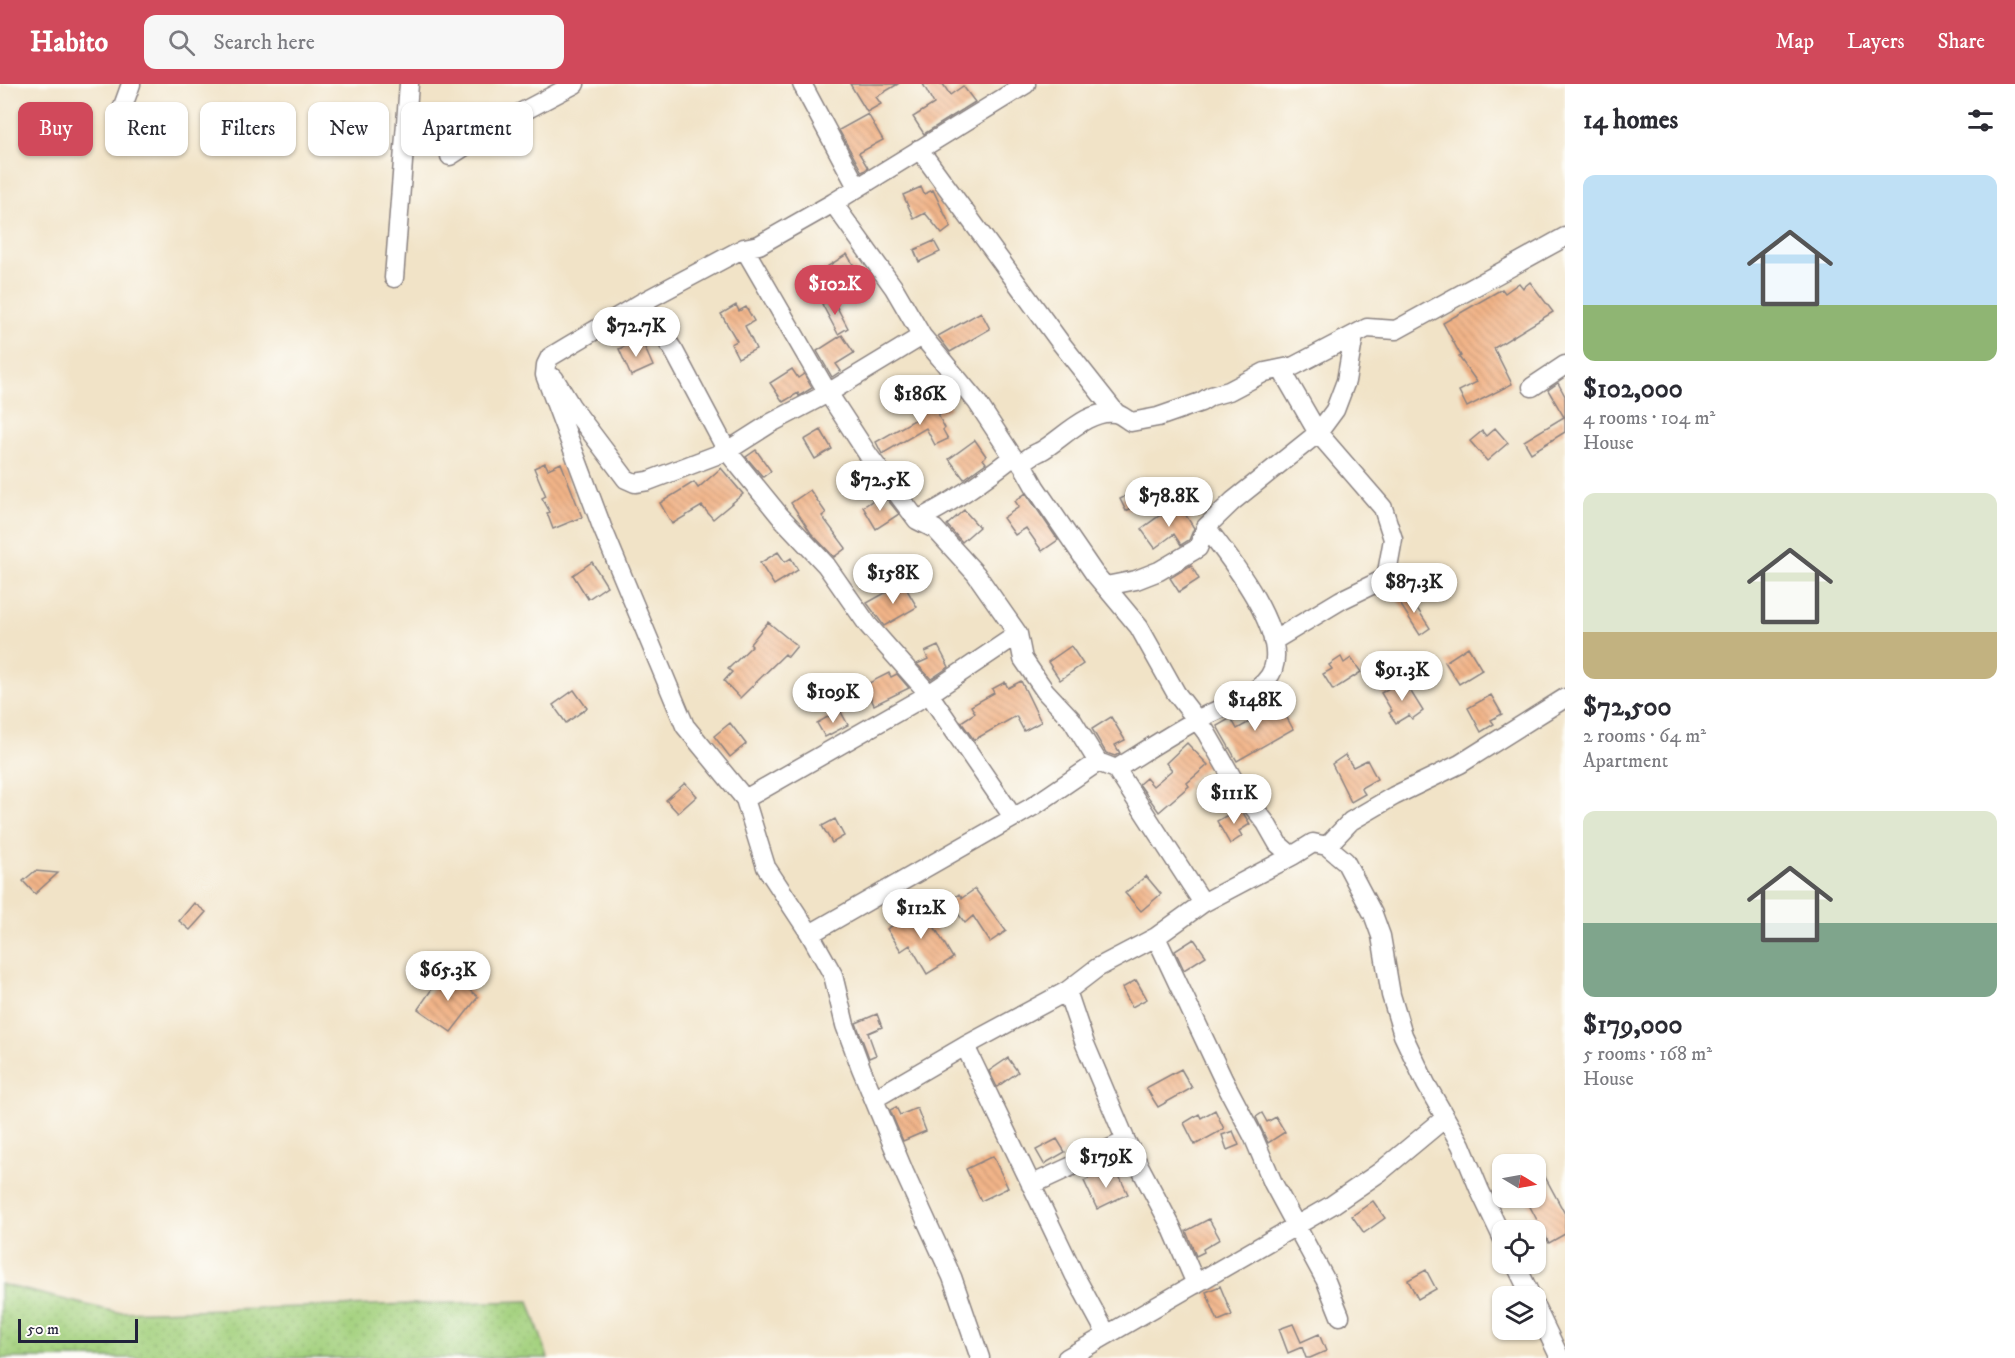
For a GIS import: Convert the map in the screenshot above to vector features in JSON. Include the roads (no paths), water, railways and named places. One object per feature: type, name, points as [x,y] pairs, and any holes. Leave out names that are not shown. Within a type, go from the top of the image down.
[{"type":"street","points":[[124,102],[131,84]]},
{"type":"street","points":[[394,278],[409,84]]},
{"type":"street","points":[[533,106],[575,84]]},
{"type":"street","points":[[802,84],[857,187]]},
{"type":"street","points":[[980,1358],[952,1277],[874,1100],[845,1024],[833,975],[810,934],[766,867],[745,799],[685,726],[602,527],[545,375],[550,357],[641,303],[744,248],[759,244],[833,203],[1026,84]]},
{"type":"street","points":[[919,149],[1060,342],[1116,413],[1131,423],[1158,417],[1201,402],[1211,396],[1229,392],[1265,372],[1293,366],[1367,328],[1396,330],[1565,237]]},
{"type":"street","points":[[833,203],[894,288],[921,336],[977,402],[1095,573],[1139,627],[1176,693],[1206,732],[1237,786],[1266,823],[1278,844],[1292,856]]},
{"type":"street","points":[[744,248],[828,393],[869,456],[917,520],[935,529],[976,574],[1018,634],[1023,659],[1045,691],[1072,720],[1098,762],[1116,769],[1203,903]]},
{"type":"street","points":[[641,303],[674,351],[726,451],[780,516],[826,565],[868,625],[929,693],[1013,818]]},
{"type":"street","points":[[1106,586],[1136,580],[1159,571],[1198,548],[1206,528],[1233,501],[1318,434],[1335,410],[1346,381],[1354,335]]},
{"type":"street","points":[[546,365],[571,406],[626,479],[635,483],[648,481],[726,451],[771,423],[828,393],[921,336]]},
{"type":"street","points":[[1532,387],[1565,365]]},
{"type":"street","points":[[1273,641],[1341,600],[1386,578],[1393,539],[1383,508],[1318,434],[1281,369]]},
{"type":"street","points":[[917,520],[1018,461],[1042,450],[1089,417],[1116,413]]},
{"type":"street","points":[[1116,769],[1196,720],[1232,704],[1266,682],[1274,667],[1273,641],[1264,613],[1206,528]]},
{"type":"street","points":[[745,799],[929,693],[1018,634]]},
{"type":"street","points":[[1327,846],[1351,821],[1394,796],[1460,764],[1565,698]]},
{"type":"street","points":[[810,934],[1032,807],[1098,762]]},
{"type":"street","points":[[874,1100],[965,1046],[1067,991],[1097,968],[1156,937],[1203,903],[1313,843],[1327,846],[1345,861],[1373,914],[1382,936],[1391,995],[1403,1035],[1426,1084],[1461,1145],[1494,1220]]},
{"type":"street","points":[[1156,937],[1224,1081],[1253,1136],[1273,1183],[1326,1281],[1340,1316]]},
{"type":"street","points":[[1067,991],[1085,1044],[1126,1141],[1171,1226],[1196,1284]]},
{"type":"street","points":[[965,1046],[1075,1276],[1107,1335]]},
{"type":"street","points":[[1067,1358],[1367,1182],[1445,1118]]},
{"type":"street","points":[[1031,1185],[1126,1141]]},
{"type":"street","points":[[1546,1329],[1560,1358]]}]
